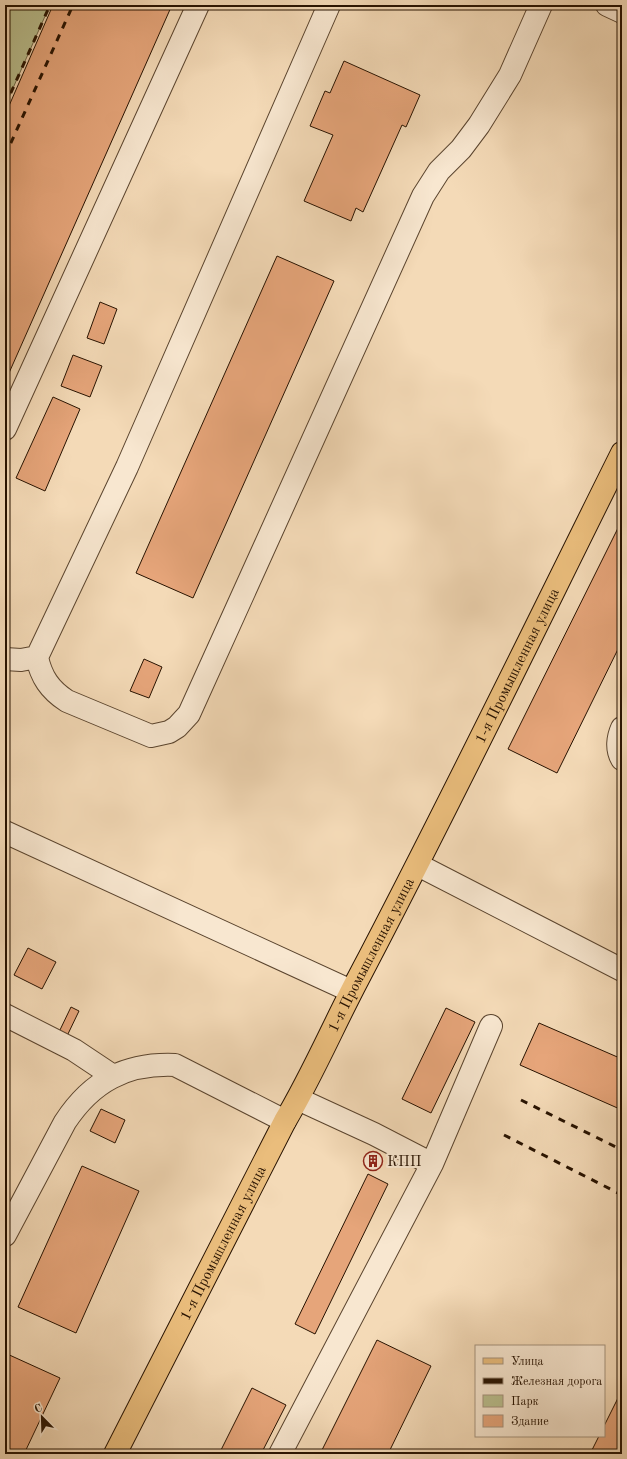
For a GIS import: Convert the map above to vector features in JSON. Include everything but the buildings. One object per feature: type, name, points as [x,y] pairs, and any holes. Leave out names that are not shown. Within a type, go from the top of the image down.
[{"type":"main road","name":"1-я Промышленная улица","points":[[115,1454],[285,1120],[298,1098],[351,991],[418,865],[622,453]]},
{"type":"lane","points":[[5,429],[198,5]]},
{"type":"lane","points":[[329,5],[128,467],[37,656],[46,682],[67,701],[151,736],[169,732],[184,721],[193,706],[423,196],[439,171],[461,149],[483,119],[510,75],[541,5]]},
{"type":"lane","points":[[607,5],[622,12]]},
{"type":"lane","points":[[5,659],[21,660],[37,656]]},
{"type":"lane","points":[[622,728],[618,738],[620,756],[622,759]]},
{"type":"lane","points":[[5,832],[351,991]]},
{"type":"lane","points":[[418,865],[622,970]]},
{"type":"lane","points":[[5,1015],[74,1050],[114,1076]]},
{"type":"lane","points":[[280,1454],[432,1164],[491,1026]]},
{"type":"lane","points":[[5,1235],[74,1107],[94,1088],[114,1076],[128,1070],[159,1064],[175,1065],[285,1120]]},
{"type":"lane","points":[[298,1098],[374,1134],[432,1164]]},
{"type":"green space","points":[[5,5],[50,5],[5,106]]},
{"type":"railway","points":[[5,106],[50,5]]},
{"type":"railway","points":[[5,156],[73,5]]},
{"type":"railway","points":[[521,1100],[622,1150]]},
{"type":"railway","points":[[504,1135],[622,1195]]},
{"type":"place","name":"КПП","points":[[373,1161]]}]
